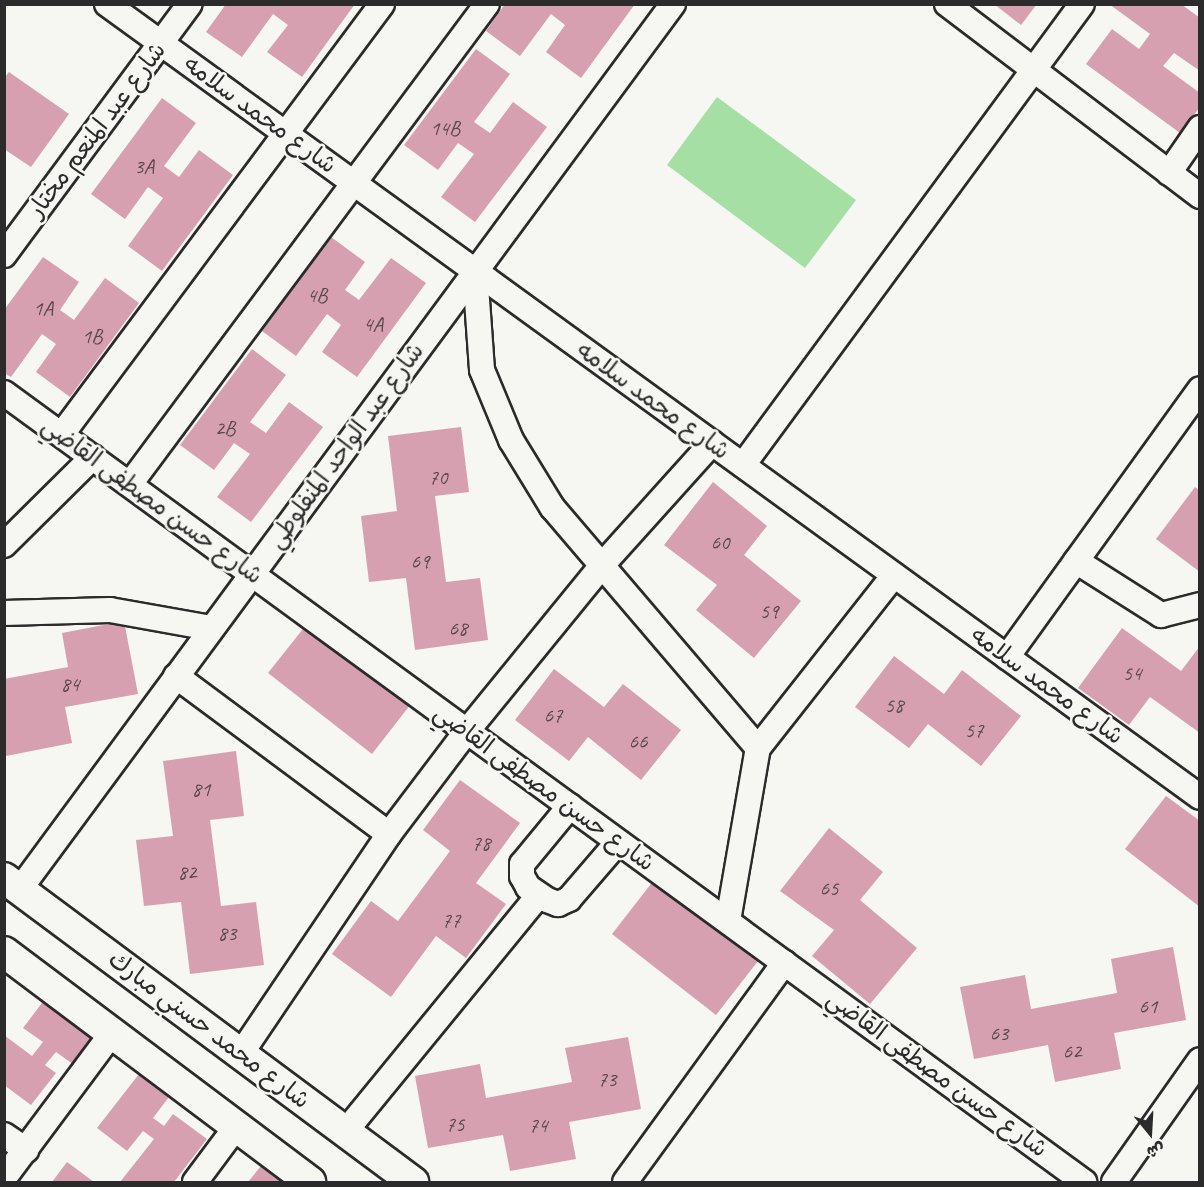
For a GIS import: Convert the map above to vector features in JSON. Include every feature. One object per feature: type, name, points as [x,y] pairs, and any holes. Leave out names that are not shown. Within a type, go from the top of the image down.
[{"type":"street","name":"شارع محمد سلامه","points":[[107,4],[1200,796]]},
{"type":"street","name":"شارع عبد المنعم مختار","points":[[4,255],[190,4]]},
{"type":"street","points":[[62,434],[382,4]]},
{"type":"street","points":[[130,484],[487,4]]},
{"type":"street","name":"شارع عبد الواحد المنفلوطي","points":[[12,884],[176,676],[673,4]]},
{"type":"street","points":[[947,4],[1200,196]]},
{"type":"street","points":[[743,465],[1082,4]]},
{"type":"street","points":[[1169,173],[1200,128]]},
{"type":"street","points":[[475,272],[482,370],[507,430],[552,507],[758,748]]},
{"type":"street","points":[[1007,657],[1200,388]]},
{"type":"street","name":"شارع حسن مصطفى القاضي","points":[[4,393],[1084,1182]]},
{"type":"street","points":[[240,1055],[389,834],[466,731],[603,564],[712,443]]},
{"type":"street","points":[[4,545],[93,457]]},
{"type":"street","points":[[1076,561],[1161,615],[1200,605]]},
{"type":"street","points":[[728,921],[758,748],[894,575]]},
{"type":"street","points":[[4,613],[110,610],[211,628]]},
{"type":"street","points":[[176,676],[389,834]]},
{"type":"street","points":[[570,806],[522,864],[522,876],[539,895],[558,904],[569,899],[618,842]]},
{"type":"street","name":"شارع محمد حسني مبارك","points":[[12,884],[413,1182]]},
{"type":"street","points":[[345,1132],[539,895]]},
{"type":"street","points":[[4,952],[310,1182]]},
{"type":"street","points":[[626,1182],[784,963]]},
{"type":"street","points":[[4,1178],[112,1033]]},
{"type":"street","points":[[1114,1182],[1200,1060]]},
{"type":"street","points":[[195,1182],[236,1127]]},
{"type":"street","points":[[4,1135],[26,1150]]},
{"type":"green space","points":[[717,97],[856,200],[805,268],[667,165]]},
{"type":"building","points":[[226,4],[355,4],[302,77],[267,52],[288,25],[273,14],[242,57],[206,32]]},
{"type":"building","points":[[505,4],[635,4],[581,78],[546,52],[565,25],[551,14],[520,56],[486,31]]},
{"type":"building","points":[[994,4],[1037,4],[1021,25]]},
{"type":"building","points":[[1109,4],[1181,4],[1200,18],[1200,71],[1174,53],[1163,66],[1200,93],[1200,107],[1180,133],[1086,64],[1112,29],[1139,49],[1150,34]]},
{"type":"building","points":[[476,49],[510,74],[474,122],[490,133],[513,102],[547,127],[475,222],[441,197],[474,154],[458,143],[438,170],[404,145]]},
{"type":"building","points":[[9,72],[69,114],[31,167],[4,149],[4,78]]},
{"type":"building","points":[[162,98],[196,123],[164,166],[179,177],[199,150],[233,175],[162,271],[128,246],[163,198],[148,187],[125,219],[91,194]]},
{"type":"building","points":[[331,237],[365,262],[345,290],[359,300],[391,258],[426,283],[357,377],[322,352],[341,325],[327,314],[296,356],[262,331]]},
{"type":"building","points":[[43,257],[79,282],[60,310],[74,320],[105,278],[139,303],[70,397],[36,372],[56,344],[42,334],[11,377],[4,373],[4,310]]},
{"type":"building","points":[[252,349],[286,375],[250,422],[266,433],[289,402],[323,427],[251,522],[217,497],[250,454],[234,443],[214,470],[180,445]]},
{"type":"building","points":[[461,427],[469,492],[435,496],[446,582],[480,578],[488,640],[415,650],[406,578],[369,582],[361,516],[397,511],[388,436]]},
{"type":"building","points":[[713,482],[767,526],[744,555],[801,601],[754,658],[696,610],[717,585],[664,545]]},
{"type":"building","points":[[1195,487],[1200,491],[1200,572],[1156,539]]},
{"type":"building","points":[[310,620],[414,700],[372,754],[268,673]]},
{"type":"building","points":[[124,621],[138,694],[65,707],[72,743],[6,756],[4,679],[68,667],[62,633]]},
{"type":"building","points":[[1122,628],[1181,671],[1200,646],[1200,733],[1150,697],[1129,725],[1078,688]]},
{"type":"building","points":[[894,656],[944,694],[962,670],[1021,716],[981,766],[928,724],[909,748],[855,707]]},
{"type":"building","points":[[554,669],[604,707],[623,684],[681,730],[641,780],[588,737],[569,761],[515,720]]},
{"type":"building","points":[[236,751],[244,816],[210,820],[221,906],[256,902],[264,965],[190,974],[181,902],[144,906],[136,840],[173,836],[163,761]]},
{"type":"building","points":[[460,780],[520,823],[476,883],[506,904],[466,958],[436,936],[391,997],[332,954],[371,901],[398,921],[450,851],[423,830]]},
{"type":"building","points":[[1166,796],[1200,821],[1200,907],[1125,849]]},
{"type":"building","points":[[829,828],[883,872],[860,900],[917,948],[870,1004],[812,956],[834,930],[780,891]]},
{"type":"building","points":[[654,880],[758,961],[716,1015],[612,934]]},
{"type":"building","points":[[1173,947],[1186,1020],[1114,1033],[1121,1069],[1055,1082],[1048,1045],[974,1059],[960,987],[1025,975],[1031,1009],[1117,993],[1111,959]]},
{"type":"building","points":[[48,995],[105,1038],[81,1070],[56,1052],[45,1065],[56,1073],[31,1105],[4,1085],[4,1035],[32,1056],[43,1042],[23,1028]]},
{"type":"building","points":[[628,1037],[641,1109],[569,1122],[576,1159],[510,1171],[503,1135],[428,1148],[415,1076],[480,1064],[486,1098],[572,1082],[565,1048]]},
{"type":"building","points":[[139,1074],[169,1097],[153,1118],[164,1126],[173,1114],[207,1139],[174,1182],[120,1182],[154,1139],[143,1131],[127,1151],[97,1128]]},
{"type":"building","points":[[67,1162],[94,1182],[52,1182]]},
{"type":"building","points":[[261,1166],[283,1182],[248,1182]]}]
